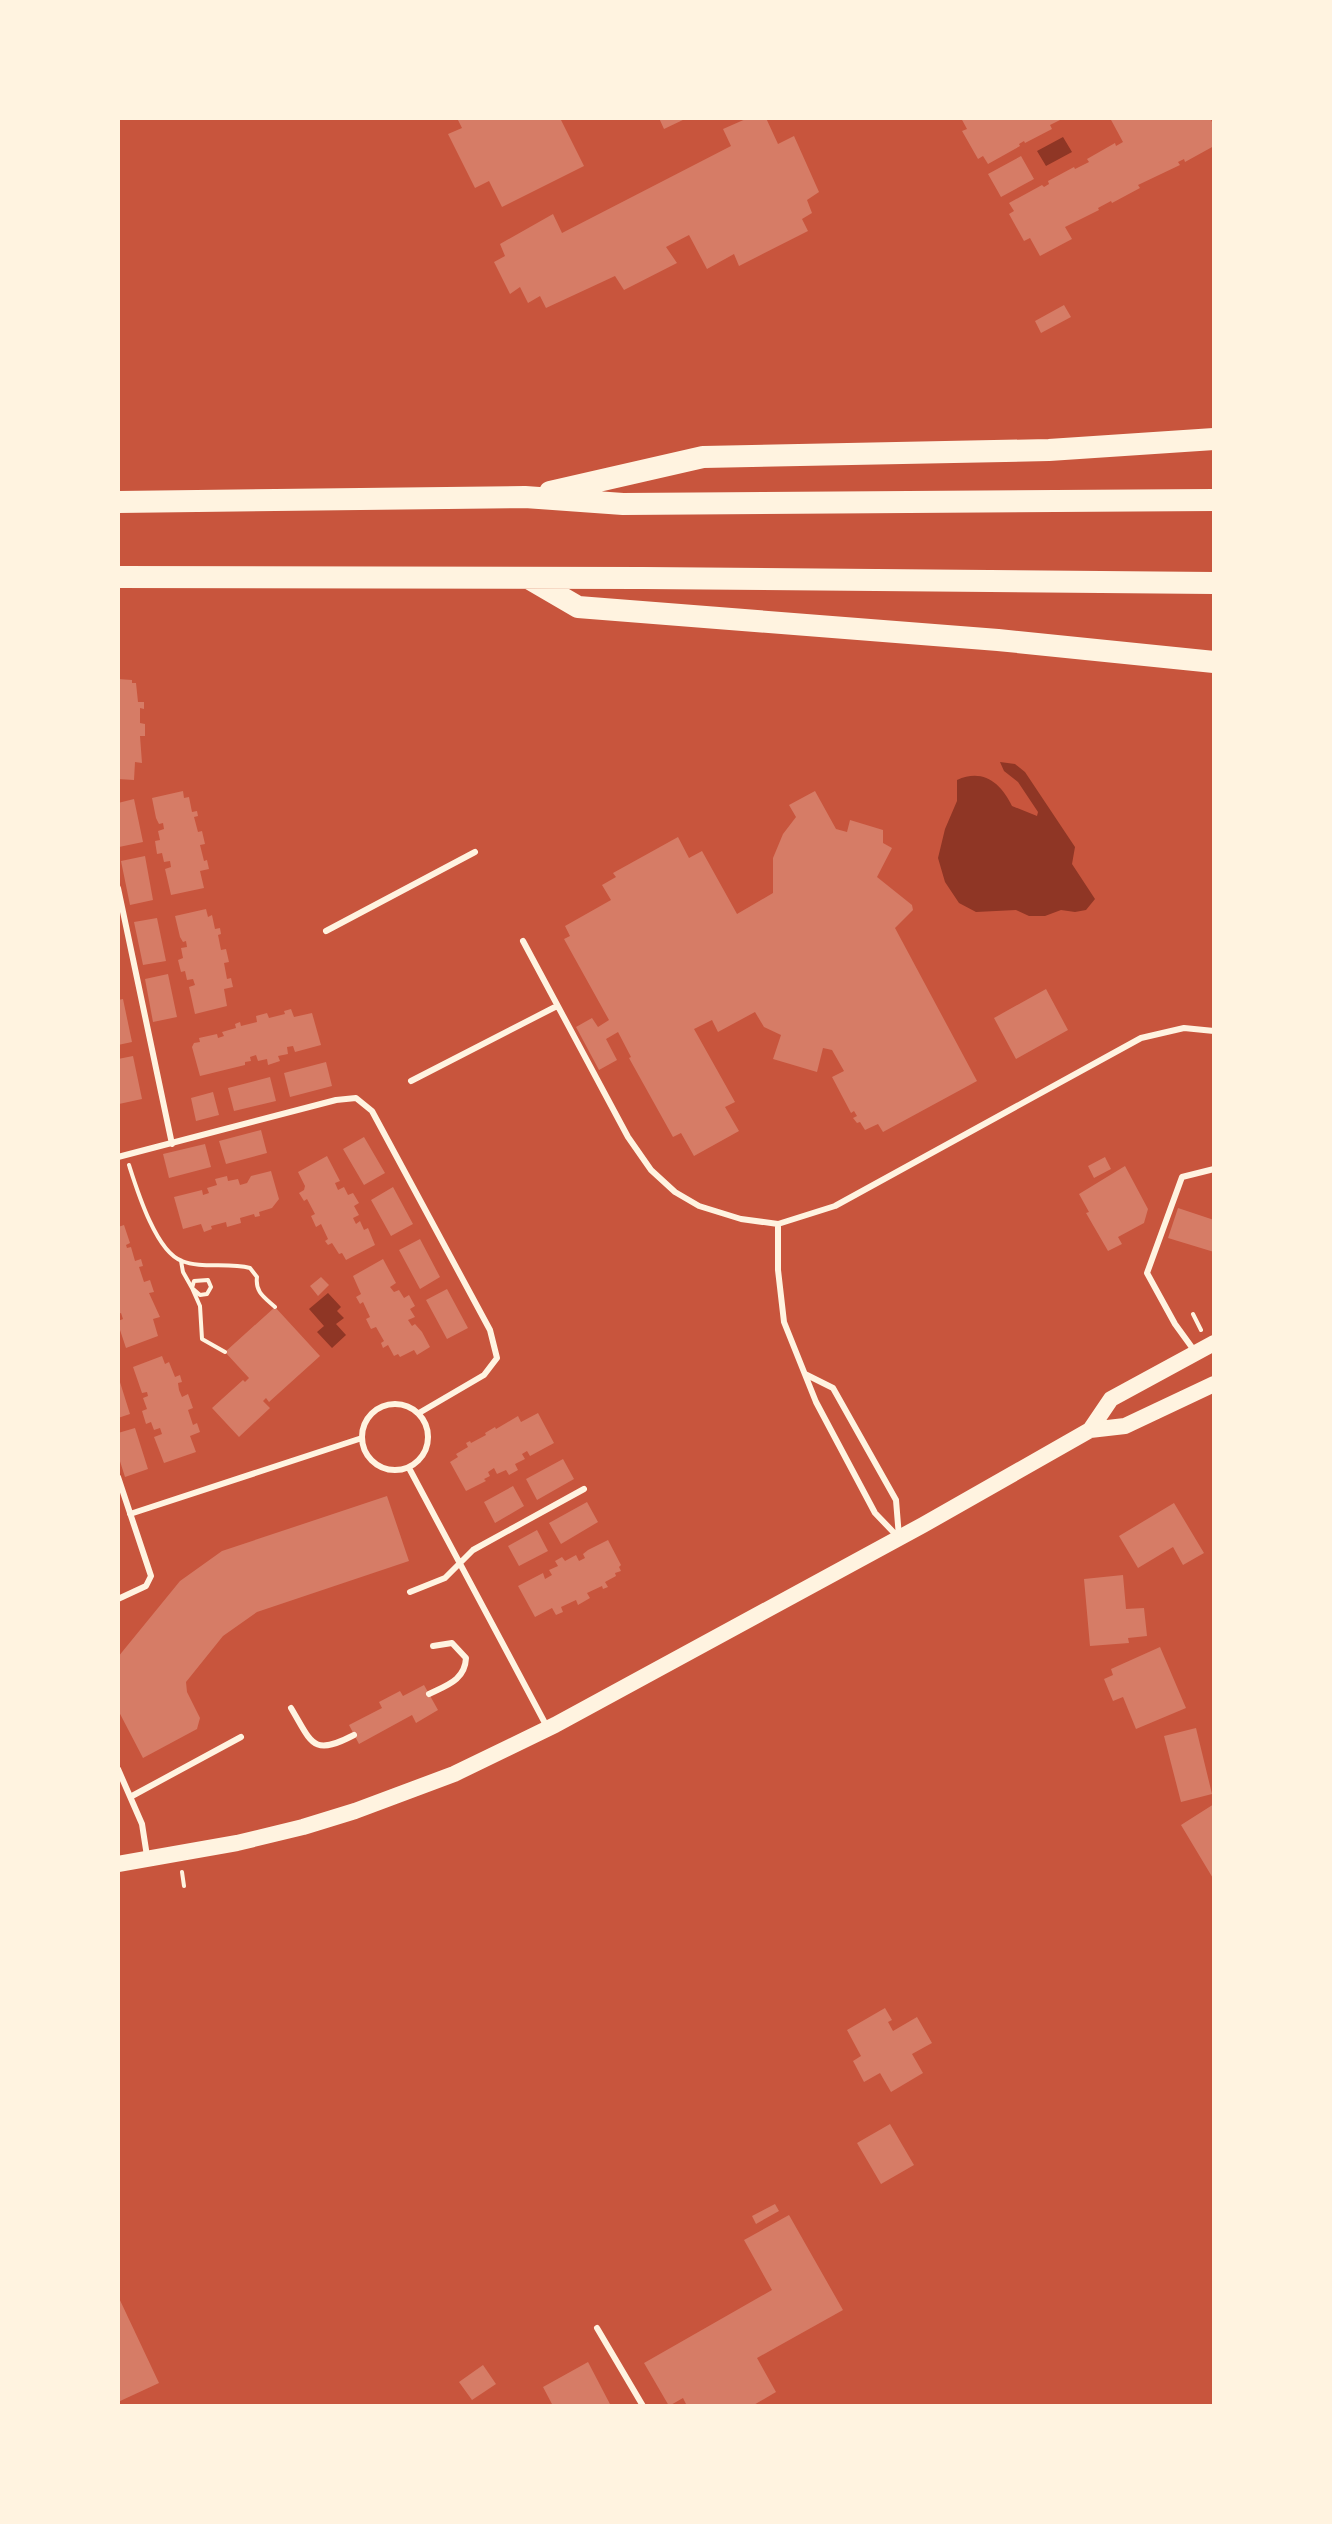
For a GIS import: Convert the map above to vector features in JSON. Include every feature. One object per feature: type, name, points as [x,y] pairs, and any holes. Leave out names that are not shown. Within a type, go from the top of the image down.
[{"type":"highway","points":[[525,497],[703,457],[1033,450],[1214,439]]},
{"type":"highway","points":[[118,502],[525,497],[623,504],[1214,500]]},
{"type":"highway","points":[[118,577],[1214,583]]},
{"type":"highway","points":[[530,579],[578,607],[998,640],[1214,662]]},
{"type":"main road","points":[[1090,1430],[1111,1399],[1214,1343]]},
{"type":"main road","points":[[118,1864],[237,1843],[355,1811],[454,1774],[548,1729],[900,1538],[1090,1430],[1125,1426],[1214,1384]]},
{"type":"lane","points":[[326,931],[475,852]]},
{"type":"lane","points":[[118,888],[172,1144]]},
{"type":"lane","points":[[523,941],[628,1137],[651,1170],[675,1192],[699,1206],[741,1219],[778,1224],[835,1206],[1141,1038],[1184,1028],[1214,1031]]},
{"type":"lane","points":[[411,1081],[557,1006]]},
{"type":"lane","points":[[122,1156],[336,1100],[356,1098],[372,1111],[490,1330],[497,1358],[484,1375],[419,1413]]},
{"type":"lane","points":[[1196,1353],[1175,1324],[1147,1273],[1182,1177],[1214,1169]]},
{"type":"lane","points":[[778,1224],[778,1270],[784,1322],[816,1402],[875,1513],[900,1538]]},
{"type":"lane","points":[[805,1374],[833,1388],[896,1500],[900,1538]]},
{"type":"lane","points":[[395,1403],[419,1413],[426,1423],[429,1436],[427,1449],[420,1460],[409,1468],[396,1470],[383,1468],[372,1461],[365,1451],[362,1438],[364,1425],[371,1414],[382,1406],[395,1403]]},
{"type":"lane","points":[[130,1514],[362,1438]]},
{"type":"lane","points":[[409,1468],[548,1729]]},
{"type":"lane","points":[[118,1477],[151,1576],[146,1586],[118,1599]]},
{"type":"lane","points":[[410,1592],[445,1578],[473,1550],[584,1489]]},
{"type":"lane","points":[[429,1694],[461,1677],[466,1669],[466,1658],[452,1643],[433,1646]]},
{"type":"lane","points":[[291,1708],[312,1743],[321,1746],[337,1744],[354,1735]]},
{"type":"lane","points":[[132,1796],[241,1737]]},
{"type":"lane","points":[[118,1769],[142,1824],[147,1859]]},
{"type":"lane","points":[[597,2328],[643,2406]]},
{"type":"path","points":[[122,1156],[162,1245],[181,1261],[250,1268],[257,1277],[256,1287],[275,1307]]},
{"type":"path","points":[[181,1261],[183,1272],[200,1306],[202,1339],[225,1352]]},
{"type":"path","points":[[200,1279],[208,1280],[211,1287],[207,1294],[200,1295],[192,1288],[194,1281],[200,1279]]},
{"type":"shaded area","points":[[1063,137],[1072,152],[1046,166],[1037,151]]},
{"type":"shaded area","points":[[1000,762],[1015,764],[1025,772],[1075,847],[1072,864],[1095,899],[1086,910],[1061,910],[1045,916],[1029,916],[1016,910],[976,912],[959,903],[945,882],[938,858],[945,829],[957,801],[957,780],[975,776],[990,780],[1012,806],[1037,816],[1038,812],[1018,782],[1004,771]]},
{"type":"shaded area","points":[[328,1293],[341,1307],[337,1311],[344,1318],[336,1324],[346,1335],[332,1348],[317,1332],[324,1326],[309,1309]]},
{"type":"building","points":[[457,118],[560,118],[584,166],[502,207],[489,181],[475,188],[448,134],[462,128]]},
{"type":"building","points":[[659,118],[687,118],[664,129]]},
{"type":"building","points":[[748,118],[766,118],[778,144],[794,136],[819,192],[807,200],[812,213],[802,219],[808,231],[739,266],[734,254],[707,269],[689,235],[666,247],[677,263],[624,290],[615,276],[546,308],[540,296],[528,303],[520,287],[510,294],[494,262],[505,256],[500,244],[553,214],[562,233],[731,146],[723,129]]},
{"type":"building","points":[[961,118],[1064,118],[1050,125],[1052,129],[1024,141],[988,164],[983,156],[978,159],[962,131],[967,129]]},
{"type":"building","points":[[1110,118],[1210,118],[1214,126],[1214,146],[1185,162],[1184,159],[1178,162],[1180,165],[1065,227],[1072,239],[1040,256],[1030,238],[1024,241],[1009,214],[1014,211],[1009,203],[1089,162],[1087,159],[1115,143],[1116,146],[1123,142]]},
{"type":"building","points":[[1021,156],[1034,179],[1001,197],[988,174]]},
{"type":"building","points":[[1064,305],[1071,317],[1041,333],[1035,321]]},
{"type":"building","points":[[118,679],[136,683],[138,702],[144,702],[144,709],[140,708],[140,723],[145,724],[145,736],[140,736],[142,763],[135,762],[134,780],[118,779]]},
{"type":"building","points":[[183,791],[184,798],[189,797],[192,812],[197,811],[198,816],[194,817],[198,832],[202,831],[205,844],[200,845],[209,869],[200,871],[204,888],[171,895],[165,869],[171,867],[170,861],[164,862],[162,853],[157,854],[155,841],[160,840],[158,831],[164,829],[163,823],[159,824],[156,818],[152,798]]},
{"type":"building","points":[[815,791],[836,829],[847,832],[850,820],[883,830],[883,843],[892,848],[877,877],[912,905],[913,910],[895,928],[977,1081],[883,1132],[878,1124],[865,1130],[853,1118],[857,1116],[854,1111],[851,1113],[832,1077],[844,1071],[832,1050],[823,1048],[817,1072],[773,1059],[781,1035],[764,1027],[755,1012],[718,1032],[712,1020],[694,1029],[735,1102],[725,1107],[739,1131],[694,1156],[681,1133],[673,1137],[618,1032],[606,1039],[617,1060],[599,1070],[576,1027],[592,1018],[598,1027],[609,1020],[564,939],[570,936],[565,926],[611,900],[602,885],[616,877],[613,873],[678,837],[689,858],[702,851],[737,914],[773,893],[773,858],[783,834],[796,817],[789,805]]},
{"type":"building","points":[[134,799],[143,842],[119,847],[118,803]]},
{"type":"building","points":[[145,856],[153,900],[130,905],[121,861]]},
{"type":"building","points":[[206,909],[208,917],[212,915],[215,929],[220,928],[221,950],[226,949],[229,962],[224,963],[227,979],[231,978],[233,987],[224,989],[227,1006],[195,1014],[189,987],[195,985],[193,979],[187,980],[185,971],[181,972],[178,960],[183,958],[181,948],[187,947],[186,941],[183,942],[180,937],[175,916]]},
{"type":"building","points":[[157,918],[166,961],[143,965],[134,922]]},
{"type":"building","points":[[168,974],[177,1017],[153,1022],[145,979]]},
{"type":"building","points":[[1046,989],[1068,1030],[1016,1059],[994,1018]]},
{"type":"building","points":[[123,999],[132,1042],[118,1045],[118,1000]]},
{"type":"building","points":[[291,1009],[294,1017],[312,1013],[321,1045],[295,1052],[293,1046],[287,1047],[288,1054],[278,1056],[280,1061],[268,1065],[267,1059],[258,1061],[256,1055],[250,1057],[251,1061],[245,1062],[245,1065],[200,1076],[192,1047],[200,1042],[199,1038],[217,1034],[218,1038],[224,1036],[222,1032],[236,1028],[235,1024],[240,1022],[241,1026],[257,1022],[256,1016],[267,1013],[269,1018]]},
{"type":"building","points":[[133,1056],[142,1099],[119,1104],[118,1059]]},
{"type":"building","points":[[326,1062],[332,1086],[290,1097],[284,1073]]},
{"type":"building","points":[[270,1077],[276,1101],[234,1111],[228,1088]]},
{"type":"building","points":[[213,1092],[219,1115],[196,1121],[191,1098]]},
{"type":"building","points":[[261,1130],[267,1153],[226,1164],[219,1141]]},
{"type":"building","points":[[364,1137],[385,1173],[364,1185],[343,1149]]},
{"type":"building","points":[[205,1144],[211,1167],[169,1178],[163,1154]]},
{"type":"building","points":[[327,1156],[340,1181],[335,1183],[338,1190],[344,1187],[348,1195],[353,1193],[359,1203],[354,1206],[359,1215],[353,1218],[356,1224],[360,1221],[364,1230],[368,1228],[375,1245],[346,1260],[332,1243],[328,1245],[325,1241],[328,1239],[321,1224],[316,1227],[311,1216],[315,1214],[307,1199],[304,1201],[299,1193],[305,1186],[298,1172]]},
{"type":"building","points":[[1105,1157],[1111,1169],[1094,1178],[1088,1166]]},
{"type":"building","points":[[1125,1166],[1148,1209],[1144,1223],[1118,1237],[1122,1244],[1108,1251],[1079,1194]]},
{"type":"building","points":[[271,1171],[279,1199],[272,1208],[259,1212],[260,1216],[255,1217],[254,1214],[240,1218],[241,1223],[227,1227],[226,1222],[211,1226],[212,1229],[204,1232],[201,1224],[183,1229],[174,1197],[202,1190],[203,1195],[209,1193],[207,1188],[217,1185],[215,1179],[227,1176],[228,1181],[238,1179],[240,1185],[247,1183],[251,1176]]},
{"type":"building","points":[[393,1187],[413,1224],[391,1236],[371,1200]]},
{"type":"building","points":[[1178,1208],[1214,1220],[1214,1252],[1168,1238]]},
{"type":"building","points":[[124,1225],[130,1243],[126,1245],[127,1248],[131,1247],[135,1261],[141,1259],[143,1266],[139,1267],[144,1282],[150,1280],[154,1292],[149,1293],[160,1317],[153,1319],[158,1336],[126,1348],[118,1324],[123,1319],[121,1313],[118,1314],[118,1227]]},
{"type":"building","points":[[420,1239],[440,1277],[420,1289],[399,1250]]},
{"type":"building","points":[[383,1259],[396,1283],[390,1287],[394,1292],[399,1290],[404,1298],[409,1295],[415,1306],[410,1309],[415,1317],[408,1320],[422,1332],[430,1347],[417,1355],[414,1350],[400,1357],[398,1354],[394,1356],[388,1345],[383,1348],[381,1343],[384,1341],[376,1327],[371,1329],[366,1319],[370,1317],[363,1302],[360,1304],[356,1297],[361,1294],[353,1276]]},
{"type":"building","points":[[321,1277],[329,1285],[318,1296],[310,1286]]},
{"type":"building","points":[[447,1289],[468,1328],[447,1339],[426,1300]]},
{"type":"building","points":[[275,1307],[320,1356],[269,1402],[266,1398],[263,1401],[270,1408],[239,1437],[212,1408],[249,1378],[225,1352]]},
{"type":"building","points":[[162,1356],[165,1364],[169,1362],[175,1377],[180,1375],[182,1382],[178,1383],[179,1390],[182,1397],[188,1394],[193,1408],[188,1410],[193,1425],[197,1423],[200,1432],[190,1436],[196,1452],[164,1463],[154,1437],[162,1434],[160,1428],[154,1430],[151,1422],[146,1424],[142,1411],[147,1409],[143,1398],[148,1396],[147,1392],[142,1393],[133,1367]]},
{"type":"building","points":[[118,1380],[130,1414],[118,1418]]},
{"type":"building","points":[[538,1413],[554,1443],[530,1456],[527,1451],[522,1454],[525,1459],[515,1464],[518,1470],[509,1475],[506,1470],[497,1474],[494,1468],[488,1472],[490,1476],[484,1479],[486,1481],[466,1491],[450,1462],[468,1447],[466,1443],[518,1416],[521,1422]]},
{"type":"building","points":[[135,1428],[148,1469],[125,1477],[118,1455],[118,1433]]},
{"type":"building","points":[[563,1459],[574,1479],[537,1500],[526,1479]]},
{"type":"building","points":[[513,1486],[524,1506],[495,1523],[484,1502]]},
{"type":"building","points":[[387,1496],[409,1561],[257,1612],[223,1636],[186,1682],[187,1692],[200,1718],[197,1729],[143,1758],[118,1710],[118,1657],[180,1581],[222,1551]]},
{"type":"building","points":[[587,1502],[598,1522],[561,1544],[549,1523]]},
{"type":"building","points":[[1174,1503],[1204,1553],[1183,1565],[1173,1547],[1138,1568],[1119,1536]]},
{"type":"building","points":[[537,1530],[548,1551],[519,1566],[508,1546]]},
{"type":"building","points":[[608,1540],[621,1571],[605,1582],[608,1587],[603,1589],[602,1586],[587,1593],[590,1598],[578,1605],[576,1600],[561,1607],[563,1612],[556,1615],[552,1608],[535,1617],[518,1586],[543,1573],[545,1579],[552,1575],[549,1570],[558,1566],[555,1561],[562,1557],[565,1561],[576,1555],[579,1561],[585,1558],[583,1554],[588,1550]]},
{"type":"building","points":[[1123,1575],[1126,1609],[1144,1608],[1147,1636],[1128,1638],[1129,1643],[1090,1646],[1084,1579]]},
{"type":"building","points":[[1160,1647],[1186,1708],[1136,1729],[1123,1697],[1113,1701],[1104,1679],[1113,1675],[1111,1669]]},
{"type":"building","points":[[424,1685],[438,1710],[416,1723],[412,1715],[359,1744],[349,1725],[382,1708],[379,1702],[400,1691],[403,1696]]},
{"type":"building","points":[[1196,1728],[1212,1794],[1181,1802],[1164,1736]]},
{"type":"building","points":[[1214,1804],[1214,1880],[1181,1825]]},
{"type":"building","points":[[885,2008],[892,2020],[888,2022],[893,2031],[917,2017],[932,2043],[912,2054],[923,2073],[891,2092],[880,2073],[864,2082],[853,2061],[861,2056],[847,2030]]},
{"type":"building","points":[[890,2124],[914,2165],[881,2184],[857,2143]]},
{"type":"building","points":[[775,2204],[779,2211],[756,2224],[752,2216]]},
{"type":"building","points":[[789,2215],[843,2310],[757,2358],[776,2392],[752,2406],[687,2406],[683,2398],[669,2406],[644,2363],[772,2290],[744,2240]]},
{"type":"building","points":[[118,2296],[159,2383],[118,2402]]},
{"type":"building","points":[[588,2362],[611,2406],[553,2406],[543,2387]]},
{"type":"building","points":[[483,2365],[496,2384],[472,2400],[459,2382]]}]
